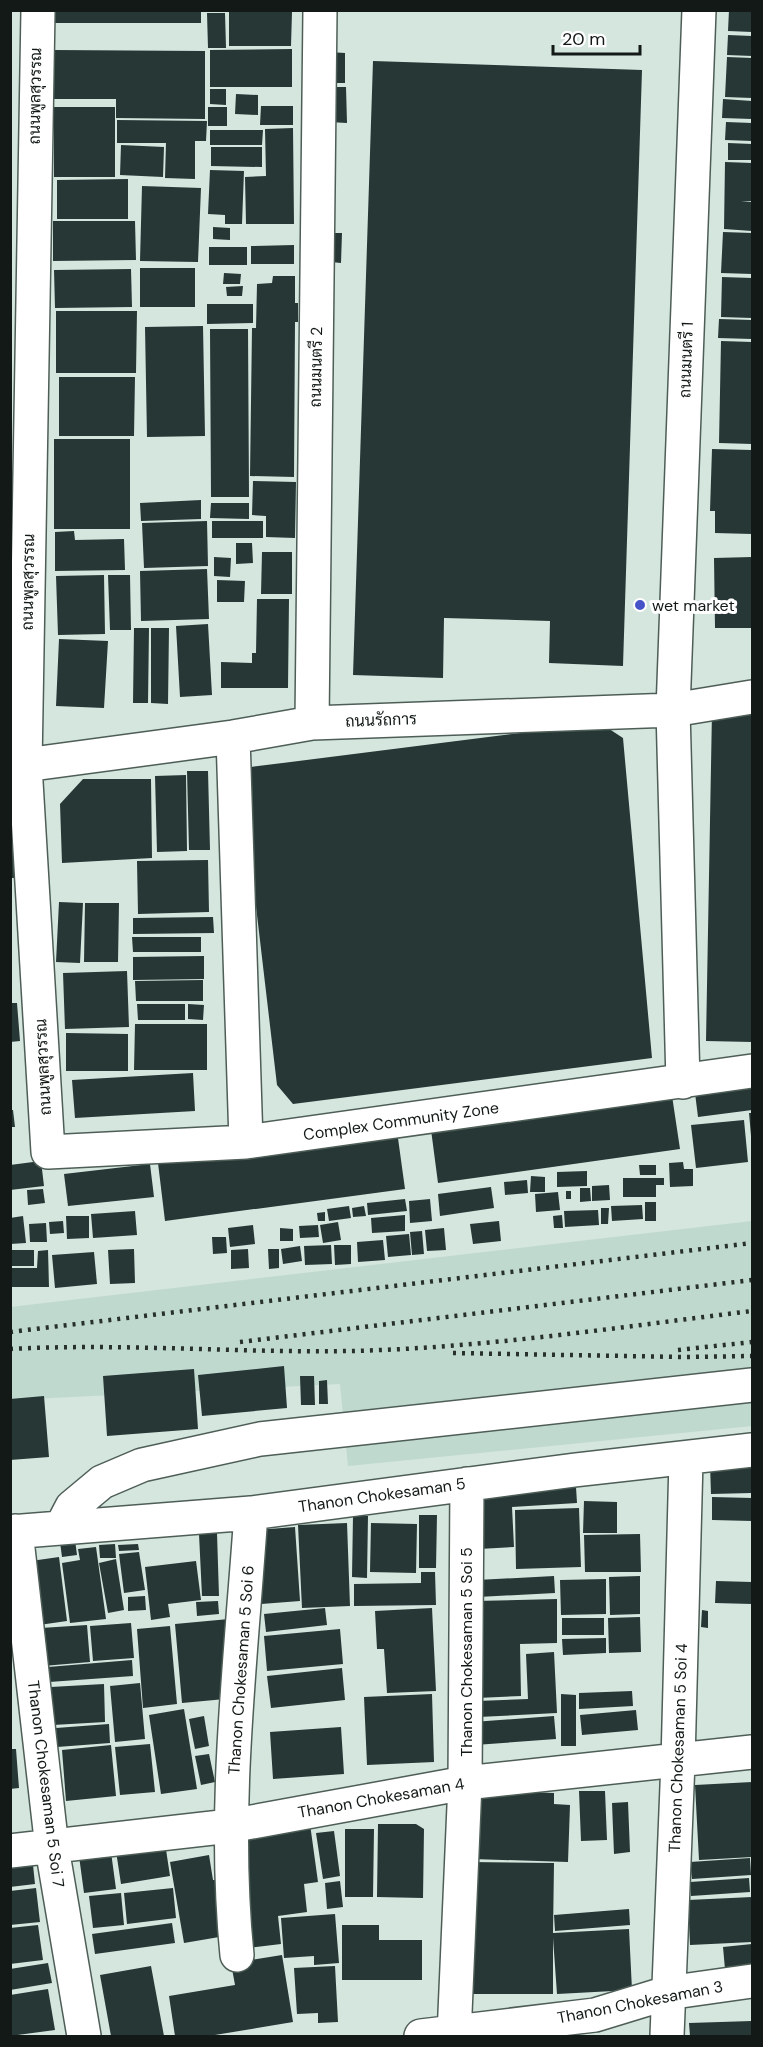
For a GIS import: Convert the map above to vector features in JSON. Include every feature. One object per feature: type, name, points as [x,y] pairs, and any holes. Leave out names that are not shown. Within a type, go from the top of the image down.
[{"type":"street","name":"ถนนพูลสุวรรณ","points":[[38,10],[22,107],[18,766],[48,1152]]},
{"type":"street","name":"ถนนมนตรี 2","points":[[312,723],[320,10]]},
{"type":"street","name":"ถนนมนตรี 1","points":[[683,1082],[673,710],[699,10]]},
{"type":"street","name":"ถนนรัถการ","points":[[18,766],[233,737],[312,723],[673,710],[753,697]]},
{"type":"street","points":[[233,737],[246,1142]]},
{"type":"street","name":"Complex Community Zone","points":[[48,1152],[246,1142],[753,1071]]},
{"type":"street","points":[[62,1526],[72,1507],[102,1482],[142,1465],[260,1439],[753,1385]]},
{"type":"street","name":"Thanon Chokesaman 5","points":[[13,1532],[62,1526],[252,1513],[467,1484],[686,1460],[753,1450]]},
{"type":"street","name":"Thanon Chokesaman 5 Soi 4","points":[[667,2037],[678,1761],[686,1460]]},
{"type":"street","name":"Thanon Chokesaman 5 Soi 5","points":[[454,2035],[465,1783],[467,1484]]},
{"type":"street","name":"Thanon Chokesaman 5 Soi 6","points":[[237,1955],[231,1902],[230,1826],[252,1513]]},
{"type":"street","name":"Thanon Chokesaman 5 Soi 7","points":[[13,1532],[52,1848],[84,2037]]},
{"type":"street","name":"Thanon Chokesaman 4","points":[[10,1851],[230,1826],[465,1783],[753,1752]]},
{"type":"street","name":"Thanon Chokesaman 3","points":[[421,2037],[454,2035],[595,2015],[668,1993],[753,1981]]},
{"type":"shaded area","points":[[752,1221],[752,1426],[348,1466],[340,1384],[11,1400],[10,1307]]},
{"type":"building","points":[[51,10],[201,10],[201,23],[51,23]]},
{"type":"building","points":[[729,10],[752,10],[752,32],[728,31]]},
{"type":"building","points":[[229,11],[292,12],[291,46],[229,46]]},
{"type":"building","points":[[207,13],[225,13],[226,48],[208,48]]},
{"type":"building","points":[[728,35],[752,36],[752,56],[727,55]]},
{"type":"building","points":[[292,49],[292,87],[210,87],[210,50]]},
{"type":"building","points":[[54,50],[205,51],[205,119],[116,118],[116,99],[53,99]]},
{"type":"building","points":[[329,52],[345,53],[345,83],[329,83]]},
{"type":"building","points":[[727,57],[752,58],[752,98],[725,97]]},
{"type":"building","points":[[373,61],[642,70],[623,666],[549,663],[550,621],[444,618],[443,678],[353,675]]},
{"type":"building","points":[[329,87],[346,87],[347,123],[329,122]]},
{"type":"building","points":[[210,89],[226,89],[226,105],[210,104]]},
{"type":"building","points":[[236,94],[258,95],[258,115],[235,114]]},
{"type":"building","points":[[723,99],[752,101],[752,119],[722,118]]},
{"type":"building","points":[[261,106],[293,106],[293,125],[260,125]]},
{"type":"building","points":[[54,107],[115,107],[115,177],[54,177]]},
{"type":"building","points":[[208,107],[227,107],[227,126],[208,126]]},
{"type":"building","points":[[117,120],[207,121],[206,141],[195,141],[195,179],[165,178],[166,143],[117,143]]},
{"type":"building","points":[[726,122],[752,123],[752,141],[725,140]]},
{"type":"building","points":[[293,128],[294,224],[246,224],[245,177],[266,176],[265,129]]},
{"type":"building","points":[[210,130],[263,130],[262,145],[210,145]]},
{"type":"building","points":[[728,143],[752,144],[752,160],[728,160]]},
{"type":"building","points":[[121,145],[164,147],[163,177],[120,175]]},
{"type":"building","points":[[211,147],[262,147],[262,167],[211,166]]},
{"type":"building","points":[[725,162],[752,163],[752,201],[741,202],[752,202],[752,231],[724,229]]},
{"type":"building","points":[[210,170],[244,171],[242,224],[225,224],[225,215],[208,214]]},
{"type":"building","points":[[128,179],[128,219],[57,219],[57,180]]},
{"type":"building","points":[[142,186],[201,188],[198,262],[140,261]]},
{"type":"building","points":[[53,221],[135,221],[136,260],[53,261]]},
{"type":"building","points":[[213,227],[230,228],[230,240],[213,239]]},
{"type":"building","points":[[723,232],[752,233],[752,274],[721,273]]},
{"type":"building","points":[[332,233],[342,233],[341,263],[331,262]]},
{"type":"building","points":[[294,245],[294,264],[251,264],[251,246]]},
{"type":"building","points":[[209,247],[247,247],[247,265],[209,265]]},
{"type":"building","points":[[140,268],[195,268],[195,307],[140,307]]},
{"type":"building","points":[[131,269],[132,307],[55,308],[54,270]]},
{"type":"building","points":[[224,273],[241,274],[240,284],[223,284]]},
{"type":"building","points":[[273,276],[295,276],[295,303],[298,303],[298,322],[295,322],[294,477],[250,476],[252,328],[256,328],[257,284],[272,283]]},
{"type":"building","points":[[722,277],[752,278],[752,318],[721,317]]},
{"type":"building","points":[[243,286],[242,296],[227,296],[226,287]]},
{"type":"building","points":[[207,304],[253,304],[253,323],[207,324]]},
{"type":"building","points":[[56,311],[137,311],[136,373],[56,373]]},
{"type":"building","points":[[719,319],[752,320],[752,339],[718,338]]},
{"type":"building","points":[[203,326],[205,436],[147,437],[145,327]]},
{"type":"building","points":[[210,329],[248,329],[249,497],[211,497]]},
{"type":"building","points":[[721,341],[752,342],[752,444],[719,443]]},
{"type":"building","points":[[59,377],[135,377],[134,436],[59,436]]},
{"type":"building","points":[[54,439],[130,439],[130,529],[54,529]]},
{"type":"building","points":[[712,449],[752,450],[752,534],[715,533],[715,511],[710,511]]},
{"type":"building","points":[[253,481],[296,482],[295,538],[266,537],[266,516],[252,515]]},
{"type":"building","points":[[201,500],[201,519],[141,521],[140,503]]},
{"type":"building","points":[[211,503],[249,503],[249,519],[210,518]]},
{"type":"building","points":[[207,521],[208,566],[144,568],[142,523]]},
{"type":"building","points":[[212,521],[263,521],[263,538],[212,538]]},
{"type":"building","points":[[74,531],[75,540],[124,539],[125,570],[55,571],[55,532]]},
{"type":"building","points":[[236,543],[252,543],[253,563],[236,564]]},
{"type":"building","points":[[262,552],[292,552],[292,594],[261,594]]},
{"type":"building","points":[[214,557],[231,558],[230,577],[214,576]]},
{"type":"building","points":[[752,557],[752,628],[715,628],[714,558]]},
{"type":"building","points":[[207,569],[209,619],[141,621],[140,571]]},
{"type":"building","points":[[104,575],[105,634],[58,635],[56,576]]},
{"type":"building","points":[[108,575],[130,575],[131,630],[110,630]]},
{"type":"building","points":[[217,580],[245,581],[244,602],[217,602]]},
{"type":"building","points":[[257,599],[289,599],[288,688],[221,688],[221,662],[252,663],[252,653],[256,653]]},
{"type":"building","points":[[208,624],[212,695],[180,697],[176,626]]},
{"type":"building","points":[[134,628],[149,628],[148,703],[133,703]]},
{"type":"building","points":[[151,628],[169,628],[168,704],[151,703]]},
{"type":"building","points":[[59,639],[108,641],[104,708],[56,706]]},
{"type":"building","points":[[712,711],[752,712],[752,1042],[706,1041]]},
{"type":"building","points":[[600,723],[623,738],[652,1058],[293,1104],[277,1085],[241,779],[251,767]]},
{"type":"building","points":[[187,771],[208,771],[210,850],[189,850]]},
{"type":"building","points":[[186,775],[187,851],[157,852],[155,776]]},
{"type":"building","points":[[83,779],[151,779],[152,858],[62,863],[60,804]]},
{"type":"building","points":[[10,796],[16,839],[10,839]]},
{"type":"building","points":[[14,843],[17,878],[10,878],[10,844]]},
{"type":"building","points":[[208,860],[209,912],[138,914],[137,861]]},
{"type":"building","points":[[59,902],[83,903],[80,963],[56,962]]},
{"type":"building","points":[[85,903],[119,903],[118,962],[84,962]]},
{"type":"building","points":[[213,917],[214,933],[133,934],[133,918]]},
{"type":"building","points":[[132,937],[201,937],[201,952],[133,952]]},
{"type":"building","points":[[204,956],[204,979],[133,980],[133,957]]},
{"type":"building","points":[[127,971],[129,1027],[65,1029],[63,973]]},
{"type":"building","points":[[203,980],[203,1001],[136,1001],[135,981]]},
{"type":"building","points":[[10,1003],[17,1003],[20,1041],[10,1042]]},
{"type":"building","points":[[137,1004],[185,1004],[185,1020],[138,1020]]},
{"type":"building","points":[[188,1004],[204,1005],[203,1020],[188,1019]]},
{"type":"building","points":[[135,1024],[207,1024],[207,1070],[134,1070]]},
{"type":"building","points":[[66,1033],[128,1034],[128,1071],[66,1071]]},
{"type":"building","points":[[193,1073],[195,1111],[75,1118],[72,1080]]},
{"type":"building","points":[[752,1077],[752,1110],[698,1117],[694,1085]]},
{"type":"building","points":[[671,1089],[680,1149],[438,1183],[430,1122]]},
{"type":"building","points":[[10,1110],[13,1110],[15,1127],[10,1127]]},
{"type":"building","points":[[749,1113],[752,1113],[752,1136],[751,1136]]},
{"type":"building","points":[[744,1120],[748,1162],[696,1168],[691,1125]]},
{"type":"building","points":[[397,1131],[405,1189],[165,1221],[158,1163]]},
{"type":"building","points":[[41,1161],[44,1186],[10,1190],[10,1165]]},
{"type":"building","points":[[683,1162],[684,1169],[693,1169],[693,1186],[670,1187],[669,1163]]},
{"type":"building","points":[[150,1164],[154,1197],[68,1206],[64,1174]]},
{"type":"building","points":[[639,1165],[656,1165],[656,1175],[640,1175]]},
{"type":"building","points":[[587,1171],[587,1186],[557,1187],[557,1172]]},
{"type":"building","points":[[531,1176],[545,1177],[545,1192],[530,1192]]},
{"type":"building","points":[[623,1178],[664,1178],[664,1185],[656,1185],[656,1197],[623,1197]]},
{"type":"building","points":[[527,1180],[528,1193],[505,1195],[504,1182]]},
{"type":"building","points":[[609,1185],[610,1200],[592,1201],[592,1186]]},
{"type":"building","points":[[491,1187],[494,1208],[440,1216],[438,1194]]},
{"type":"building","points":[[580,1188],[590,1188],[591,1201],[580,1202]]},
{"type":"building","points":[[43,1189],[45,1203],[28,1205],[27,1190]]},
{"type":"building","points":[[566,1191],[571,1191],[571,1199],[566,1199]]},
{"type":"building","points":[[558,1192],[560,1210],[536,1212],[535,1194]]},
{"type":"building","points":[[405,1199],[407,1211],[368,1215],[367,1203]]},
{"type":"building","points":[[430,1199],[432,1221],[410,1223],[409,1201]]},
{"type":"building","points":[[645,1202],[656,1202],[656,1221],[645,1221]]},
{"type":"building","points":[[642,1205],[643,1219],[612,1221],[611,1206]]},
{"type":"building","points":[[349,1206],[351,1218],[329,1221],[327,1209]]},
{"type":"building","points":[[364,1206],[366,1216],[353,1217],[352,1208]]},
{"type":"building","points":[[601,1208],[609,1208],[608,1224],[601,1224]]},
{"type":"building","points":[[598,1210],[599,1225],[565,1227],[564,1211]]},
{"type":"building","points":[[135,1211],[137,1235],[93,1238],[91,1214]]},
{"type":"building","points":[[325,1212],[325,1221],[318,1221],[317,1213]]},
{"type":"building","points":[[405,1215],[405,1231],[372,1233],[371,1218]]},
{"type":"building","points":[[562,1215],[563,1228],[554,1228],[553,1216]]},
{"type":"building","points":[[23,1216],[26,1243],[10,1244],[10,1218]]},
{"type":"building","points":[[66,1216],[89,1216],[89,1238],[67,1239]]},
{"type":"building","points":[[63,1221],[64,1233],[50,1234],[49,1222]]},
{"type":"building","points":[[499,1221],[501,1241],[473,1244],[470,1224]]},
{"type":"building","points":[[338,1222],[341,1240],[323,1243],[320,1225]]},
{"type":"building","points":[[46,1223],[47,1242],[30,1242],[29,1224]]},
{"type":"building","points":[[253,1225],[255,1244],[230,1247],[228,1228]]},
{"type":"building","points":[[318,1225],[319,1237],[300,1238],[299,1226]]},
{"type":"building","points":[[280,1228],[293,1229],[293,1241],[280,1241]]},
{"type":"building","points":[[444,1228],[446,1250],[427,1251],[425,1230]]},
{"type":"building","points":[[422,1231],[424,1254],[412,1255],[410,1232]]},
{"type":"building","points":[[409,1234],[411,1255],[388,1257],[386,1236]]},
{"type":"building","points":[[212,1237],[226,1237],[227,1253],[213,1254]]},
{"type":"building","points":[[383,1240],[385,1260],[358,1262],[357,1242]]},
{"type":"building","points":[[331,1245],[332,1264],[305,1265],[304,1246]]},
{"type":"building","points":[[334,1245],[351,1245],[351,1264],[335,1265]]},
{"type":"building","points":[[300,1246],[302,1261],[283,1264],[281,1249]]},
{"type":"building","points":[[134,1249],[135,1283],[110,1284],[108,1250]]},
{"type":"building","points":[[248,1249],[249,1268],[231,1269],[231,1250]]},
{"type":"building","points":[[268,1249],[279,1249],[279,1268],[269,1269]]},
{"type":"building","points":[[11,1250],[34,1250],[34,1266],[11,1266]]},
{"type":"building","points":[[48,1250],[49,1287],[11,1287],[10,1268],[37,1268],[38,1251]]},
{"type":"building","points":[[94,1252],[97,1284],[55,1288],[52,1255]]},
{"type":"building","points":[[284,1366],[287,1408],[202,1416],[198,1375]]},
{"type":"building","points":[[194,1369],[198,1429],[107,1436],[103,1376]]},
{"type":"building","points":[[300,1376],[314,1376],[315,1405],[301,1405]]},
{"type":"building","points":[[327,1380],[328,1404],[319,1404],[319,1381]]},
{"type":"building","points":[[44,1396],[49,1457],[10,1460],[10,1399]]},
{"type":"building","points":[[752,1462],[752,1493],[711,1494],[710,1464]]},
{"type":"building","points":[[576,1487],[577,1503],[512,1507],[514,1547],[479,1549],[476,1493]]},
{"type":"building","points":[[712,1497],[752,1498],[752,1521],[712,1520]]},
{"type":"building","points":[[584,1501],[617,1502],[617,1533],[583,1533]]},
{"type":"building","points":[[579,1508],[581,1567],[516,1569],[515,1510]]},
{"type":"building","points":[[419,1515],[437,1515],[436,1568],[419,1568]]},
{"type":"building","points":[[353,1516],[368,1516],[367,1578],[352,1577]]},
{"type":"building","points":[[347,1523],[350,1606],[302,1608],[298,1525]]},
{"type":"building","points":[[371,1523],[417,1524],[416,1573],[370,1572]]},
{"type":"building","points":[[295,1527],[300,1601],[261,1604],[256,1530]]},
{"type":"building","points":[[217,1533],[219,1596],[202,1596],[199,1534]]},
{"type":"building","points":[[640,1534],[641,1572],[585,1572],[584,1535]]},
{"type":"building","points":[[75,1540],[77,1555],[62,1557],[60,1542]]},
{"type":"building","points":[[115,1544],[116,1558],[100,1558],[99,1545]]},
{"type":"building","points":[[138,1544],[139,1550],[119,1551],[118,1545]]},
{"type":"building","points":[[96,1547],[106,1619],[70,1623],[62,1563],[80,1560],[78,1549]]},
{"type":"building","points":[[139,1552],[145,1590],[124,1593],[119,1554]]},
{"type":"building","points":[[59,1557],[67,1621],[39,1625],[31,1561]]},
{"type":"building","points":[[116,1559],[124,1610],[108,1613],[99,1563]]},
{"type":"building","points":[[196,1561],[201,1600],[168,1604],[170,1617],[151,1620],[145,1567]]},
{"type":"building","points":[[421,1572],[435,1572],[436,1605],[354,1606],[354,1584],[421,1583]]},
{"type":"building","points":[[554,1576],[555,1593],[478,1597],[477,1580]]},
{"type":"building","points":[[640,1576],[640,1614],[610,1615],[609,1577]]},
{"type":"building","points":[[606,1579],[606,1614],[561,1615],[560,1580]]},
{"type":"building","points":[[716,1581],[752,1582],[752,1604],[715,1603]]},
{"type":"building","points":[[145,1596],[146,1610],[128,1611],[128,1597]]},
{"type":"building","points":[[557,1599],[557,1643],[520,1644],[521,1696],[477,1698],[475,1601]]},
{"type":"building","points":[[218,1601],[219,1614],[197,1616],[196,1602]]},
{"type":"building","points":[[325,1608],[327,1625],[266,1632],[264,1614]]},
{"type":"building","points":[[432,1608],[436,1691],[387,1693],[384,1649],[377,1649],[375,1611]]},
{"type":"building","points":[[702,1610],[708,1611],[708,1628],[701,1627]]},
{"type":"building","points":[[640,1617],[641,1652],[609,1653],[608,1618]]},
{"type":"building","points":[[562,1618],[604,1618],[604,1635],[562,1635]]},
{"type":"building","points":[[229,1619],[236,1698],[182,1703],[175,1624]]},
{"type":"building","points":[[131,1623],[134,1658],[93,1661],[90,1626]]},
{"type":"building","points":[[87,1625],[90,1662],[43,1666],[41,1628]]},
{"type":"building","points":[[170,1626],[177,1704],[143,1708],[137,1629]]},
{"type":"building","points":[[340,1629],[343,1664],[267,1671],[264,1636]]},
{"type":"building","points":[[606,1638],[606,1653],[563,1655],[562,1639]]},
{"type":"building","points":[[554,1652],[557,1713],[478,1717],[477,1701],[528,1699],[526,1654]]},
{"type":"building","points":[[132,1660],[133,1676],[49,1682],[48,1667]]},
{"type":"building","points":[[342,1668],[345,1700],[271,1708],[267,1676]]},
{"type":"building","points":[[140,1683],[145,1739],[115,1742],[110,1686]]},
{"type":"building","points":[[104,1684],[105,1722],[53,1725],[51,1687]]},
{"type":"building","points":[[632,1691],[633,1706],[579,1709],[579,1693]]},
{"type":"building","points":[[432,1694],[434,1762],[367,1765],[364,1697]]},
{"type":"building","points":[[561,1694],[576,1695],[576,1746],[561,1746]]},
{"type":"building","points":[[184,1709],[197,1789],[161,1794],[149,1715]]},
{"type":"building","points":[[636,1710],[638,1730],[582,1735],[580,1715]]},
{"type":"building","points":[[204,1716],[209,1746],[195,1749],[189,1719]]},
{"type":"building","points":[[554,1716],[556,1739],[475,1745],[473,1722]]},
{"type":"building","points":[[109,1724],[110,1743],[57,1747],[56,1728]]},
{"type":"building","points":[[341,1727],[344,1774],[273,1779],[270,1732]]},
{"type":"building","points":[[150,1744],[155,1792],[120,1795],[115,1747]]},
{"type":"building","points":[[111,1745],[116,1796],[66,1801],[62,1750]]},
{"type":"building","points":[[10,1749],[16,1749],[19,1788],[10,1789]]},
{"type":"building","points":[[209,1754],[215,1782],[201,1785],[195,1756]]},
{"type":"building","points":[[752,1782],[752,1857],[699,1860],[695,1785]]},
{"type":"building","points":[[476,1790],[554,1793],[554,1804],[570,1805],[568,1862],[473,1859]]},
{"type":"building","points":[[579,1791],[605,1791],[607,1840],[581,1841]]},
{"type":"building","points":[[628,1802],[630,1852],[614,1854],[612,1803]]},
{"type":"building","points":[[310,1824],[318,1882],[304,1884],[307,1912],[278,1916],[281,1944],[247,1948],[232,1835]]},
{"type":"building","points":[[378,1824],[416,1824],[424,1829],[423,1898],[377,1897]]},
{"type":"building","points":[[345,1829],[374,1829],[373,1897],[345,1897]]},
{"type":"building","points":[[334,1831],[340,1876],[323,1879],[316,1833]]},
{"type":"building","points":[[165,1843],[170,1876],[121,1884],[116,1851]]},
{"type":"building","points":[[111,1852],[116,1889],[84,1893],[79,1856]]},
{"type":"building","points":[[209,1855],[213,1880],[221,1880],[231,1935],[184,1943],[170,1862]]},
{"type":"building","points":[[750,1858],[751,1875],[692,1879],[690,1862]]},
{"type":"building","points":[[470,1862],[554,1863],[553,1933],[629,1929],[632,1990],[557,1994],[553,1938],[553,1994],[469,1994]]},
{"type":"building","points":[[33,1865],[35,1884],[10,1887],[10,1868]]},
{"type":"building","points":[[749,1878],[750,1892],[691,1896],[690,1882]]},
{"type":"building","points":[[340,1881],[343,1907],[327,1909],[325,1883]]},
{"type":"building","points":[[36,1888],[40,1922],[10,1925],[10,1891]]},
{"type":"building","points":[[173,1888],[176,1918],[127,1924],[124,1893]]},
{"type":"building","points":[[121,1893],[124,1925],[93,1928],[89,1896]]},
{"type":"building","points":[[752,1897],[752,1942],[690,1945],[688,1900]]},
{"type":"building","points":[[629,1909],[630,1925],[555,1931],[554,1915]]},
{"type":"building","points":[[335,1914],[339,1963],[314,1965],[314,1956],[284,1958],[281,1918]]},
{"type":"building","points":[[172,1923],[175,1943],[95,1954],[92,1934]]},
{"type":"building","points":[[38,1925],[43,1960],[10,1964],[10,1928]]},
{"type":"building","points":[[342,1925],[379,1925],[379,1940],[422,1940],[422,1980],[342,1980]]},
{"type":"building","points":[[752,1944],[752,1966],[725,1969],[723,1947]]},
{"type":"building","points":[[282,1955],[293,2022],[209,2036],[175,2036],[169,1996],[235,1985],[231,1963]]},
{"type":"building","points":[[48,1963],[52,1983],[10,1990],[10,1969]]},
{"type":"building","points":[[151,1966],[164,2036],[111,2036],[100,1975]]},
{"type":"building","points":[[335,1966],[338,2022],[318,2023],[318,2013],[297,2014],[294,1968]]},
{"type":"building","points":[[48,1989],[55,2030],[10,2036],[10,1995]]},
{"type":"building","points":[[752,2021],[752,2036],[690,2036],[689,2023]]},
{"type":"railway","points":[[10,1332],[752,1243]]},
{"type":"railway","points":[[240,1342],[752,1280]]},
{"type":"railway","points":[[10,1349],[53,1347],[308,1351],[401,1349],[552,1336],[752,1311]]},
{"type":"railway","points":[[678,1350],[752,1342]]},
{"type":"railway","points":[[453,1353],[752,1356]]},
{"type":"place","name":"wet market","points":[[640,605]]}]
